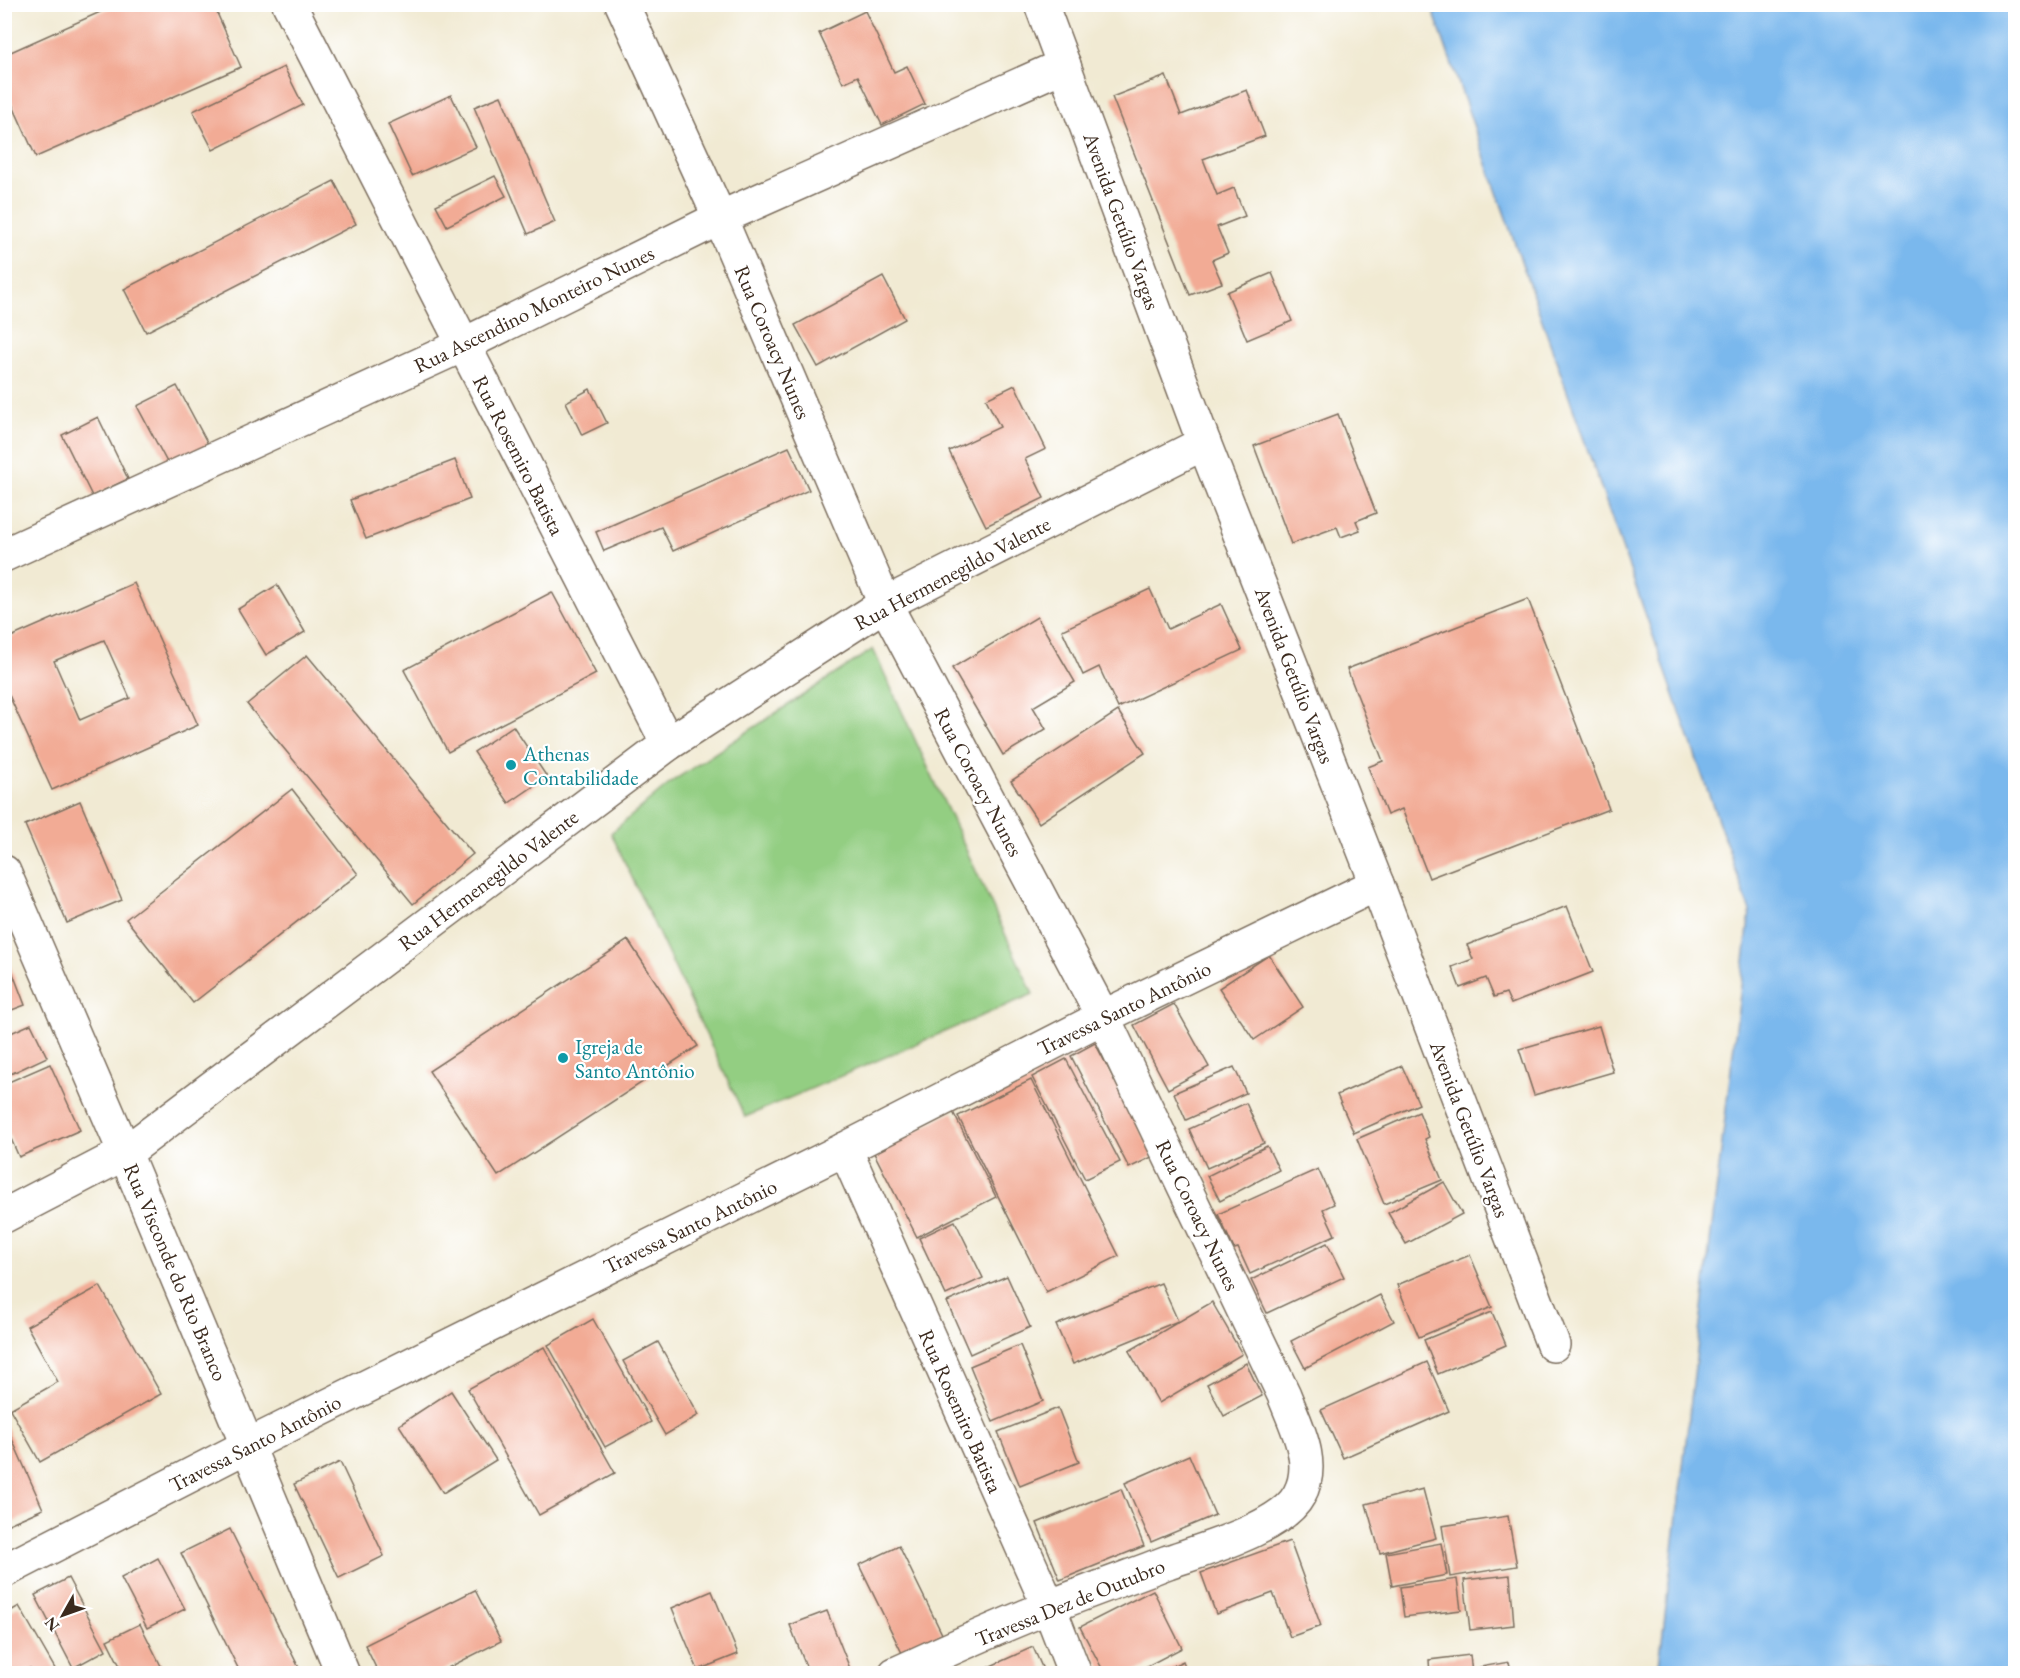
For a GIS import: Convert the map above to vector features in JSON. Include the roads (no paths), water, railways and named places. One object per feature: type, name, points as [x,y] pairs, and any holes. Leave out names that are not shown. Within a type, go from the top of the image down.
[{"type":"street","name":"Rua Rosemiro Batista","points":[[290,4],[668,744]]},
{"type":"street","name":"Rua Coroacy Nunes","points":[[622,4],[720,218],[885,604],[1103,1017],[1284,1395],[1303,1444],[1306,1462],[1304,1482],[1299,1495],[1278,1516],[1246,1533]]},
{"type":"street","name":"Avenida Getúlio Vargas","points":[[1041,4],[1204,442],[1377,884],[1552,1345]]},
{"type":"street","name":"Rua Ascendino Monteiro Nunes","points":[[4,555],[463,345],[720,218],[1064,65]]},
{"type":"street","name":"Rua Hermenegildo Valente","points":[[4,1216],[125,1153],[668,744],[885,604],[1204,442]]},
{"type":"street","name":"Rua Visconde do Rio Branco","points":[[4,872],[249,1445],[343,1674]]},
{"type":"street","name":"Travessa Santo Antônio","points":[[4,1571],[249,1445],[844,1149],[1103,1017],[1377,884]]},
{"type":"street","name":"Rua Rosemiro Batista","points":[[844,1149],[1049,1607],[1075,1674]]},
{"type":"street","name":"Travessa Dez de Outubro","points":[[895,1674],[1049,1607],[1246,1533]]},
{"type":"water","points":[[1431,5],[2015,5],[2015,1673],[1658,1673],[1750,911]]},
{"type":"place","name":"Athenas Contabilidade","points":[[511,765]]},
{"type":"place","name":"Igreja de Santo Antônio","points":[[563,1058]]}]
